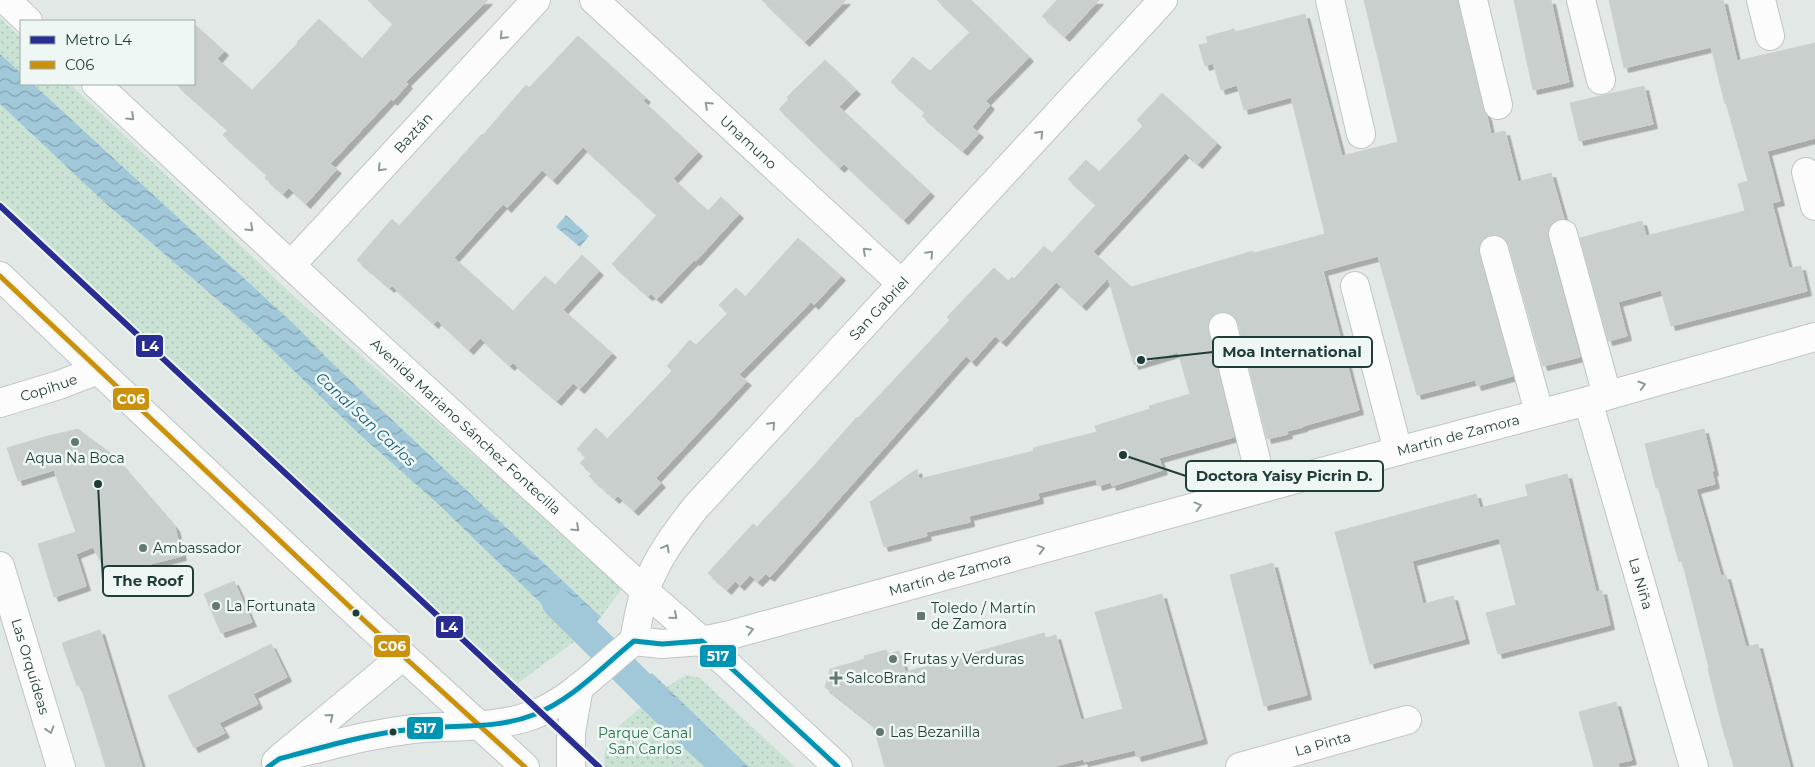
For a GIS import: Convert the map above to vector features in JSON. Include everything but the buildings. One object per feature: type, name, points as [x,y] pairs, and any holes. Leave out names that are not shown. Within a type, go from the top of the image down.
[{"type":"street","points":[[6,0],[27,20]]},
{"type":"street","name":"Baztán","points":[[290,265],[536,0]]},
{"type":"street","name":"Unamuno","points":[[594,0],[902,284]]},
{"type":"street","name":"San Gabriel","points":[[631,643],[645,591],[656,565],[671,539],[696,508],[1163,0]]},
{"type":"street","points":[[1330,0],[1360,134]]},
{"type":"street","points":[[1473,0],[1498,105]]},
{"type":"street","points":[[1581,0],[1601,80]]},
{"type":"street","points":[[1761,0],[1770,36]]},
{"type":"street","name":"Avenida Mariano Sánchez Fontecilla","points":[[97,85],[290,265],[838,767]]},
{"type":"street","points":[[1806,172],[1815,206]]},
{"type":"street","points":[[1563,234],[1598,398]]},
{"type":"street","name":"Martín de Zamora","points":[[1494,250],[1539,412]]},
{"type":"street","points":[[0,276],[403,656],[482,725],[526,767]]},
{"type":"street","points":[[1355,286],[1398,451]]},
{"type":"street","points":[[1223,327],[1263,488]]},
{"type":"street","name":"Martín de Zamora","points":[[631,643],[662,644],[702,641],[730,635],[1539,412],[1598,398],[1815,336]]},
{"type":"street","name":"Copihue","points":[[0,403],[60,385],[98,370]]},
{"type":"street","name":"La Niña","points":[[1598,398],[1694,767]]},
{"type":"street","name":"Las Orquídeas","points":[[0,566],[61,767]]},
{"type":"street","points":[[274,763],[369,736],[414,729],[509,722],[534,714],[557,703],[579,687],[631,643]]},
{"type":"street","points":[[274,763],[403,656]]},
{"type":"street","points":[[571,767],[571,732],[579,687]]},
{"type":"street","name":"La Pinta","points":[[1240,767],[1407,720]]},
{"type":"green space","points":[[0,18],[20,37],[20,72],[0,54]]},
{"type":"green space","points":[[34,85],[71,85],[299,301],[623,587],[601,617],[330,361],[297,327]]},
{"type":"green space","points":[[0,104],[104,202],[250,328],[358,433],[437,503],[578,639],[514,686],[46,253],[0,208]]},
{"type":"green space","points":[[686,675],[700,678],[795,767],[749,767],[666,687]]},
{"type":"green space","name":"Parque Canal San Carlos","points":[[643,705],[710,767],[605,767],[604,756],[610,739],[621,725]]},
{"type":"water","points":[[0,54],[20,72],[20,85],[34,85],[297,327],[330,361],[601,617],[578,639],[437,503],[358,433],[250,328],[104,202],[0,104]]},
{"type":"water","points":[[566,215],[589,236],[580,247],[556,227]]},
{"type":"water","points":[[652,673],[749,767],[710,767],[632,694]]},
{"type":"waterway","name":"Canal San Carlos","points":[[557,603],[668,713],[727,767]]},
{"type":"metro line","name":"L4","points":[[0,206],[599,767]]},
{"type":"transit line","name":"C06","points":[[0,276],[368,624],[525,767]]},
{"type":"transit line","name":"517","points":[[268,767],[279,759],[379,734],[428,728],[489,725],[519,720],[547,709],[561,701],[634,641],[662,644],[702,641],[838,767]]},
{"type":"place","name":"Moa International","points":[[1141,360]]},
{"type":"place","name":"Aqua Na Boca","points":[[75,442]]},
{"type":"place","name":"Doctora Yaisy Picrin D.","points":[[1123,455]]},
{"type":"place","name":"The Roof","points":[[98,484]]},
{"type":"place","name":"Ambassador","points":[[143,548]]},
{"type":"place","name":"La Fortunata","points":[[216,606]]},
{"type":"place","name":"Toledo / Martín de Zamora","points":[[921,616]]},
{"type":"place","name":"Frutas y Verduras","points":[[893,659]]},
{"type":"place","name":"SalcoBrand","points":[[836,678]]},
{"type":"place","name":"Las Bezanilla","points":[[880,732]]}]
